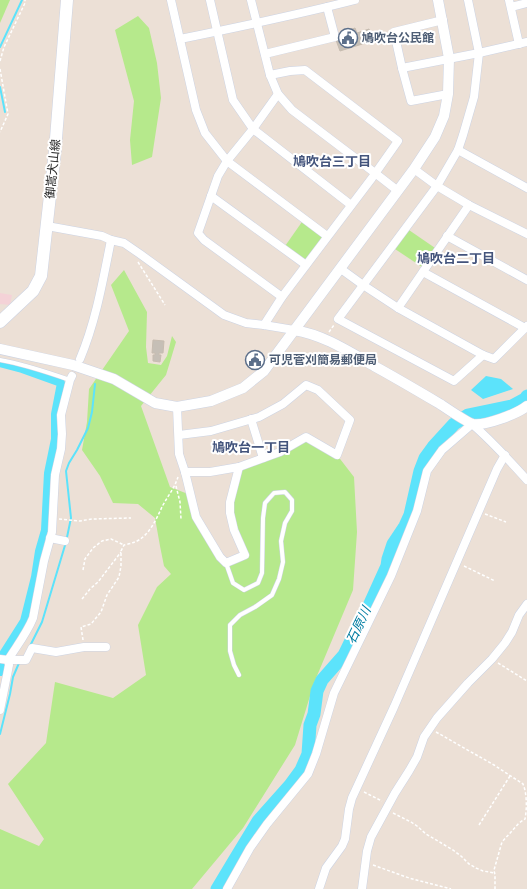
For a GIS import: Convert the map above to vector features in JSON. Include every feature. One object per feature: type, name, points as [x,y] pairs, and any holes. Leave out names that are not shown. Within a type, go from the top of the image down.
[{"type":"main road","name":"御嵩犬山線","points":[[0,322],[33,291],[41,276],[55,151],[67,0]]},
{"type":"street","points":[[171,0],[196,110],[205,133],[227,161],[328,236]]},
{"type":"street","points":[[210,0],[232,100],[253,129],[351,205]]},
{"type":"street","points":[[251,0],[270,75],[278,94],[292,110],[398,191]]},
{"type":"street","points":[[180,39],[327,8],[354,0]]},
{"type":"street","points":[[0,349],[76,366],[114,379],[155,403],[177,407],[211,401],[243,388],[264,371],[398,191],[435,137],[444,116],[448,94],[449,58],[438,0]]},
{"type":"street","points":[[468,0],[479,53],[474,97],[458,150],[437,186],[338,319],[454,381],[483,355]]},
{"type":"street","points":[[402,68],[523,43],[510,3],[527,3]]},
{"type":"street","points":[[265,54],[335,37],[327,8]]},
{"type":"street","points":[[443,20],[394,32],[411,101],[448,94]]},
{"type":"street","points":[[264,325],[282,297],[398,141],[305,70],[270,75]]},
{"type":"street","points":[[278,94],[253,129],[227,161],[218,176],[198,233],[204,240],[282,297]]},
{"type":"street","points":[[458,150],[527,188]]},
{"type":"street","points":[[414,169],[437,186],[469,205],[527,234]]},
{"type":"street","points":[[211,196],[306,265]]},
{"type":"street","points":[[398,308],[469,205]]},
{"type":"street","points":[[47,226],[102,236],[124,243],[224,315],[246,323],[307,332],[338,344],[472,424],[505,455],[527,480]]},
{"type":"street","points":[[447,236],[527,280]]},
{"type":"street","points":[[80,359],[86,345],[98,302],[111,240]]},
{"type":"street","points":[[340,269],[398,308],[483,355],[494,359],[526,327],[423,272]]},
{"type":"street","points":[[4,659],[25,633],[33,618],[44,561],[52,532],[55,475],[61,449],[61,414],[71,378]]},
{"type":"street","points":[[179,435],[211,431],[259,417],[283,404],[306,385],[318,390],[350,420],[337,455],[306,437],[280,452],[239,467],[210,472],[185,472]]},
{"type":"street","points":[[227,889],[250,848],[267,824],[308,774],[316,754],[334,693],[391,576],[417,511],[427,471],[442,450],[472,424],[484,424],[512,414],[527,406]]},
{"type":"street","points":[[177,407],[179,454],[196,517],[220,557],[226,563],[245,555],[234,530],[230,513],[230,502],[239,467]]},
{"type":"street","points":[[251,419],[263,458]]},
{"type":"street","points":[[319,889],[326,868],[342,846],[345,839],[349,809],[356,789],[394,707],[497,469],[505,455]]},
{"type":"street","points":[[50,538],[65,541]]},
{"type":"street","points":[[362,889],[367,851],[371,837],[417,757],[424,737],[468,683],[492,659],[505,643],[512,632],[519,615],[527,604]]},
{"type":"street","points":[[4,659],[26,660],[32,648],[56,652],[84,647],[106,647]]},
{"type":"street","points":[[0,710],[9,666],[4,659]]},
{"type":"lane","points":[[0,360],[71,378]]},
{"type":"lane","points":[[226,563],[233,583],[244,590],[258,583],[262,573],[263,518],[265,503],[274,493],[285,492],[292,500],[292,511],[285,523],[281,540],[283,562],[279,579],[272,595],[255,608],[240,615],[230,625],[230,651],[239,675]]},
{"type":"path","points":[[0,61],[4,47],[25,3],[25,0]]},
{"type":"path","points":[[0,69],[8,114],[0,132]]},
{"type":"path","points":[[135,258],[165,305]]},
{"type":"path","points":[[325,339],[338,319]]},
{"type":"path","points":[[83,570],[85,559],[93,548],[102,541],[111,540],[124,545],[137,542],[145,536],[154,523],[164,503],[176,486],[180,474],[185,472]]},
{"type":"path","points":[[176,486],[180,502],[181,519]]},
{"type":"path","points":[[479,512],[506,522]]},
{"type":"path","points":[[67,520],[80,521],[92,519],[131,518]]},
{"type":"path","points":[[82,600],[90,589],[98,582],[124,545]]},
{"type":"path","points":[[84,647],[81,627],[91,624],[101,612],[107,596],[119,577],[121,551]]},
{"type":"path","points":[[456,563],[495,581]]},
{"type":"path","points":[[492,659],[527,681]]},
{"type":"path","points":[[430,729],[510,776],[523,784],[525,787],[525,819],[519,823],[502,842],[494,870],[495,889]]},
{"type":"path","points":[[480,825],[510,776]]},
{"type":"path","points":[[356,789],[418,826],[426,834],[453,850],[469,864],[483,871],[495,873]]},
{"type":"path","points":[[366,862],[409,878],[451,889]]},
{"type":"shaded area","points":[[0,293],[12,295],[10,305],[0,304]]},
{"type":"green space","points":[[0,0],[10,0],[0,23]]},
{"type":"green space","points":[[138,16],[149,28],[157,63],[161,98],[152,157],[132,165],[130,140],[134,101],[115,30]]},
{"type":"green space","points":[[304,219],[327,236],[306,265],[283,249]]},
{"type":"green space","points":[[406,228],[438,250],[425,269],[392,247]]},
{"type":"green space","points":[[124,270],[147,312],[146,347],[148,363],[161,365],[167,356],[172,336],[176,342],[166,375],[141,406],[170,487],[188,494],[194,517],[227,564],[245,555],[230,513],[239,467],[306,437],[337,455],[354,477],[357,532],[353,590],[314,683],[295,745],[243,828],[192,889],[0,889],[0,829],[39,846],[44,839],[8,784],[46,743],[55,682],[113,698],[146,675],[138,625],[157,587],[171,574],[164,566],[155,518],[138,504],[113,503],[100,476],[82,450],[87,422],[89,389],[129,331],[111,285]]},
{"type":"water","points":[[486,376],[501,379],[513,389],[483,399],[471,390]]},
{"type":"building","points":[[355,28],[357,33],[369,29],[372,41],[340,51],[336,40],[342,38],[340,33]]},
{"type":"building","points":[[153,340],[164,341],[163,353],[159,353],[159,355],[161,355],[160,362],[153,361],[153,355],[155,355],[155,353],[152,353]]},
{"type":"building","points":[[253,353],[262,362],[257,367],[247,358]]},
{"type":"waterway","points":[[0,47],[22,0]]},
{"type":"waterway","points":[[0,87],[5,112]]},
{"type":"waterway","points":[[0,363],[61,383],[55,414],[55,439],[48,473],[45,530],[24,621],[3,654],[0,672]]},
{"type":"waterway","points":[[30,646],[42,622],[66,542],[71,518],[66,471],[88,428],[92,412],[95,384]]},
{"type":"waterway","name":"石原川","points":[[217,889],[258,821],[290,785],[301,770],[308,754],[310,725],[314,714],[317,691],[322,680],[344,655],[368,608],[387,566],[393,544],[405,526],[410,515],[420,471],[425,458],[454,424],[468,415],[512,406],[525,399],[527,396]]},
{"type":"waterway","points":[[0,734],[13,677],[19,663]]},
{"type":"place","name":"鳩吹台公民館","points":[[348,38]]},
{"type":"place","name":"可児菅刈簡易郵便局","points":[[255,360]]},
{"type":"district","name":"鳩吹台三丁目","points":[[332,161]]},
{"type":"district","name":"鳩吹台二丁目","points":[[456,258]]},
{"type":"district","name":"鳩吹台一丁目","points":[[251,447]]}]
